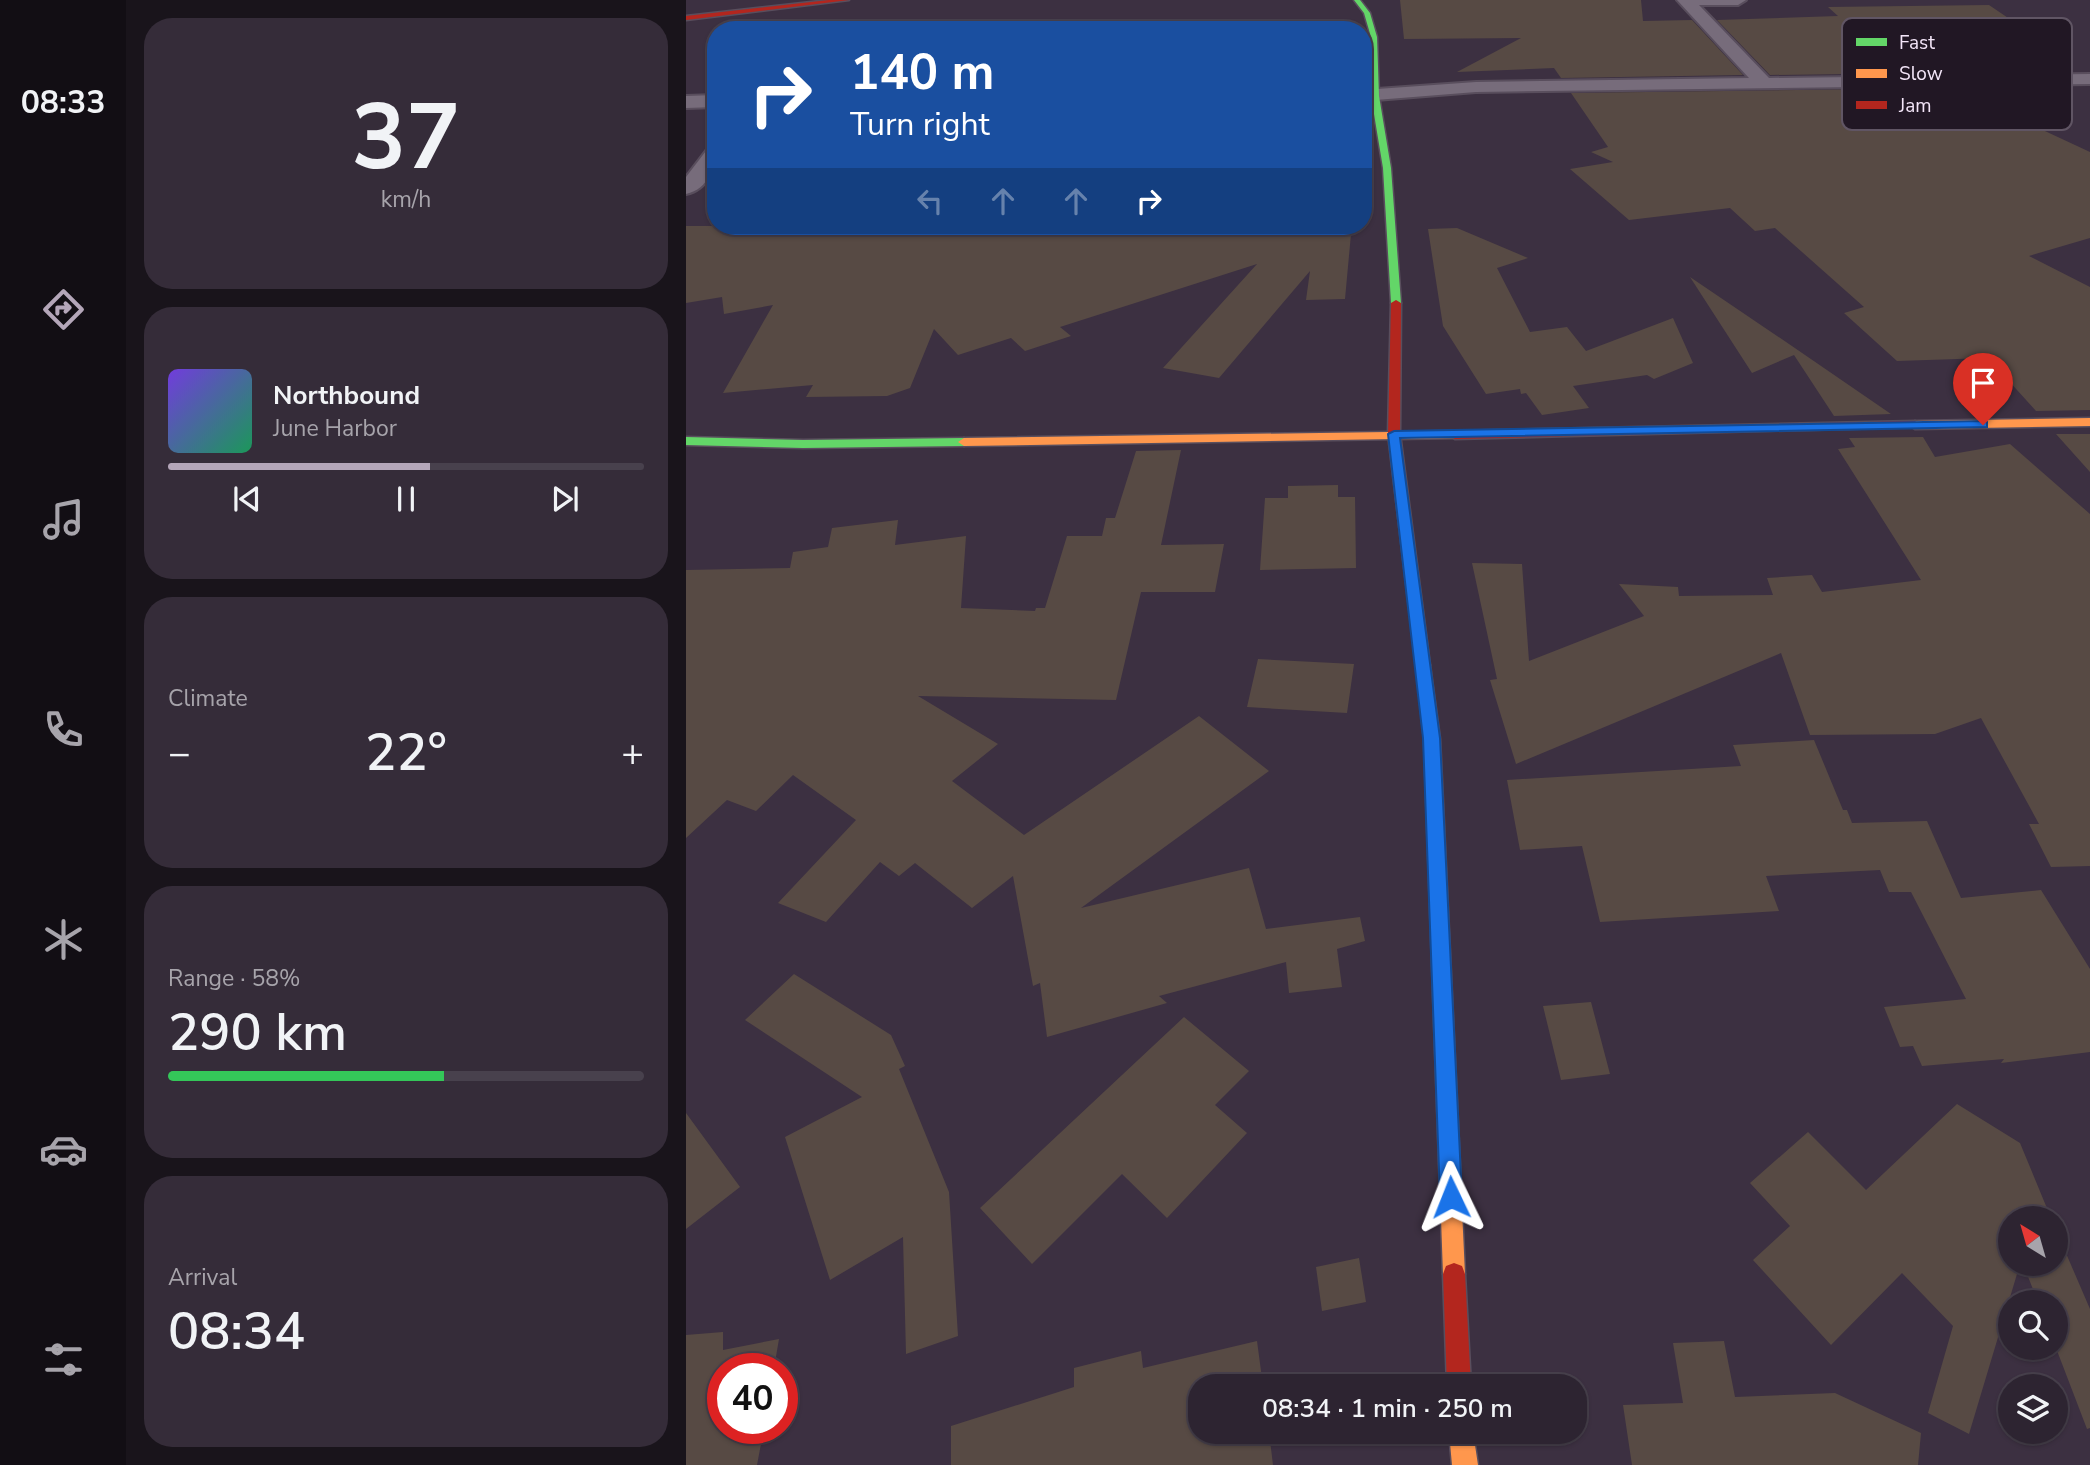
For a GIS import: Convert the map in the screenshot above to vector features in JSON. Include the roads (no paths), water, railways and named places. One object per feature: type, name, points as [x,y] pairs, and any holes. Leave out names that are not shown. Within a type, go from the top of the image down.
[{"type":"street","points":[[686,12],[795,0]]},
{"type":"street","points":[[686,18],[845,0]]},
{"type":"street","points":[[1357,0],[1369,21]]},
{"type":"street","points":[[1686,1],[1738,0]]},
{"type":"street","points":[[1686,1],[1763,83]]},
{"type":"street","points":[[1372,30],[1372,61]]},
{"type":"street","points":[[2072,79],[2090,79]]},
{"type":"street","points":[[1372,96],[1476,87],[1842,82]]},
{"type":"street","points":[[686,102],[707,101]]},
{"type":"street","points":[[1372,108],[1387,168],[1396,293],[1394,434],[1432,738],[1458,1374]]},
{"type":"street","points":[[686,188],[707,164]]},
{"type":"street","points":[[686,441],[1101,441],[2090,422]]},
{"type":"street","points":[[1462,1444],[1465,1465]]}]
